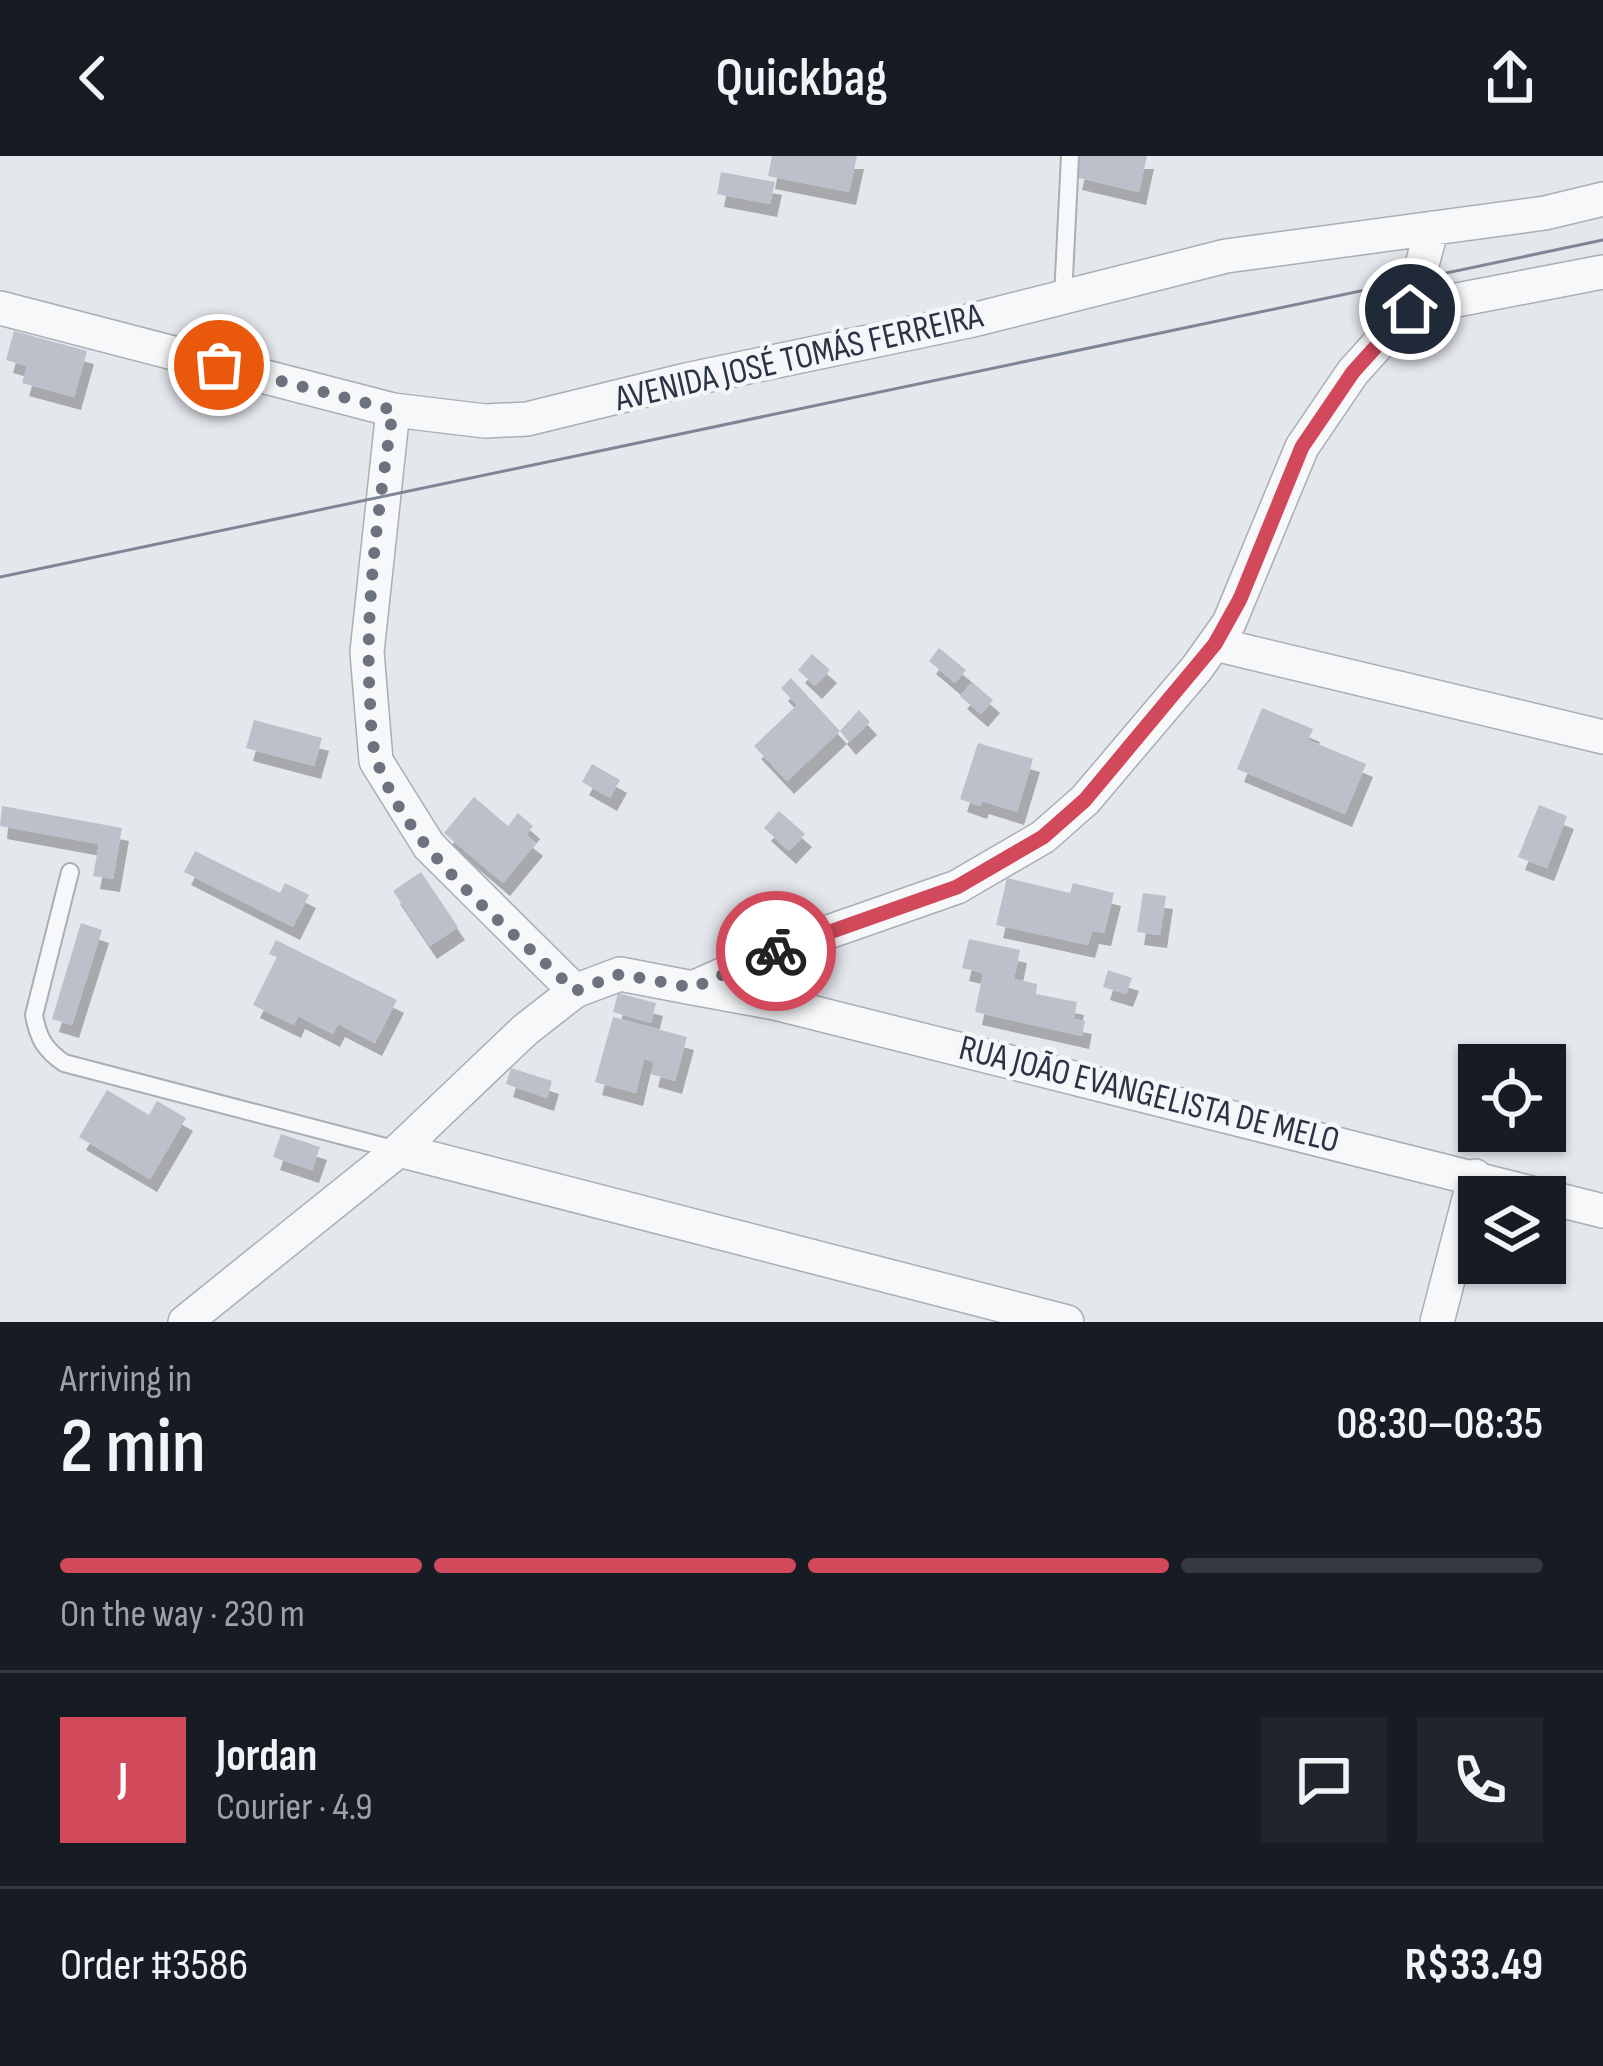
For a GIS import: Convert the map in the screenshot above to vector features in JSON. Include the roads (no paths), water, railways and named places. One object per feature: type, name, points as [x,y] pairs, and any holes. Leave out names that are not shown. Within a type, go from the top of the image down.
[{"type":"street","name":"AVENIDA JOSÉ TOMÁS FERREIRA","points":[[0,308],[393,410],[485,422],[527,419],[686,380],[973,320],[1226,256],[1545,214],[1603,199]]},
{"type":"street","points":[[693,988],[777,950],[957,887],[1043,837],[1110,774],[1215,644],[1240,599],[1302,447],[1353,372],[1410,309],[1432,228]]},
{"type":"street","points":[[1410,309],[1603,272]]},
{"type":"street","points":[[185,1322],[399,1150],[525,1030],[575,991],[429,846],[376,760],[367,652],[393,410]]},
{"type":"street","points":[[1215,644],[1603,737]]},
{"type":"street","name":"RUA JOÃO EVANGELISTA DE MELO","points":[[575,991],[620,974],[775,1003],[1475,1176]]},
{"type":"street","points":[[399,1150],[1066,1322]]},
{"type":"street","name":"RUA JOÃO EVANGELISTA DE MELO","points":[[1566,1201],[1603,1211]]},
{"type":"street","points":[[1437,1322],[1458,1241]]},
{"type":"lane","points":[[1064,297],[1070,156]]},
{"type":"lane","points":[[70,872],[34,1015],[47,1052],[64,1063],[399,1150]]},
{"type":"tram line","points":[[0,577],[1603,240]]}]
